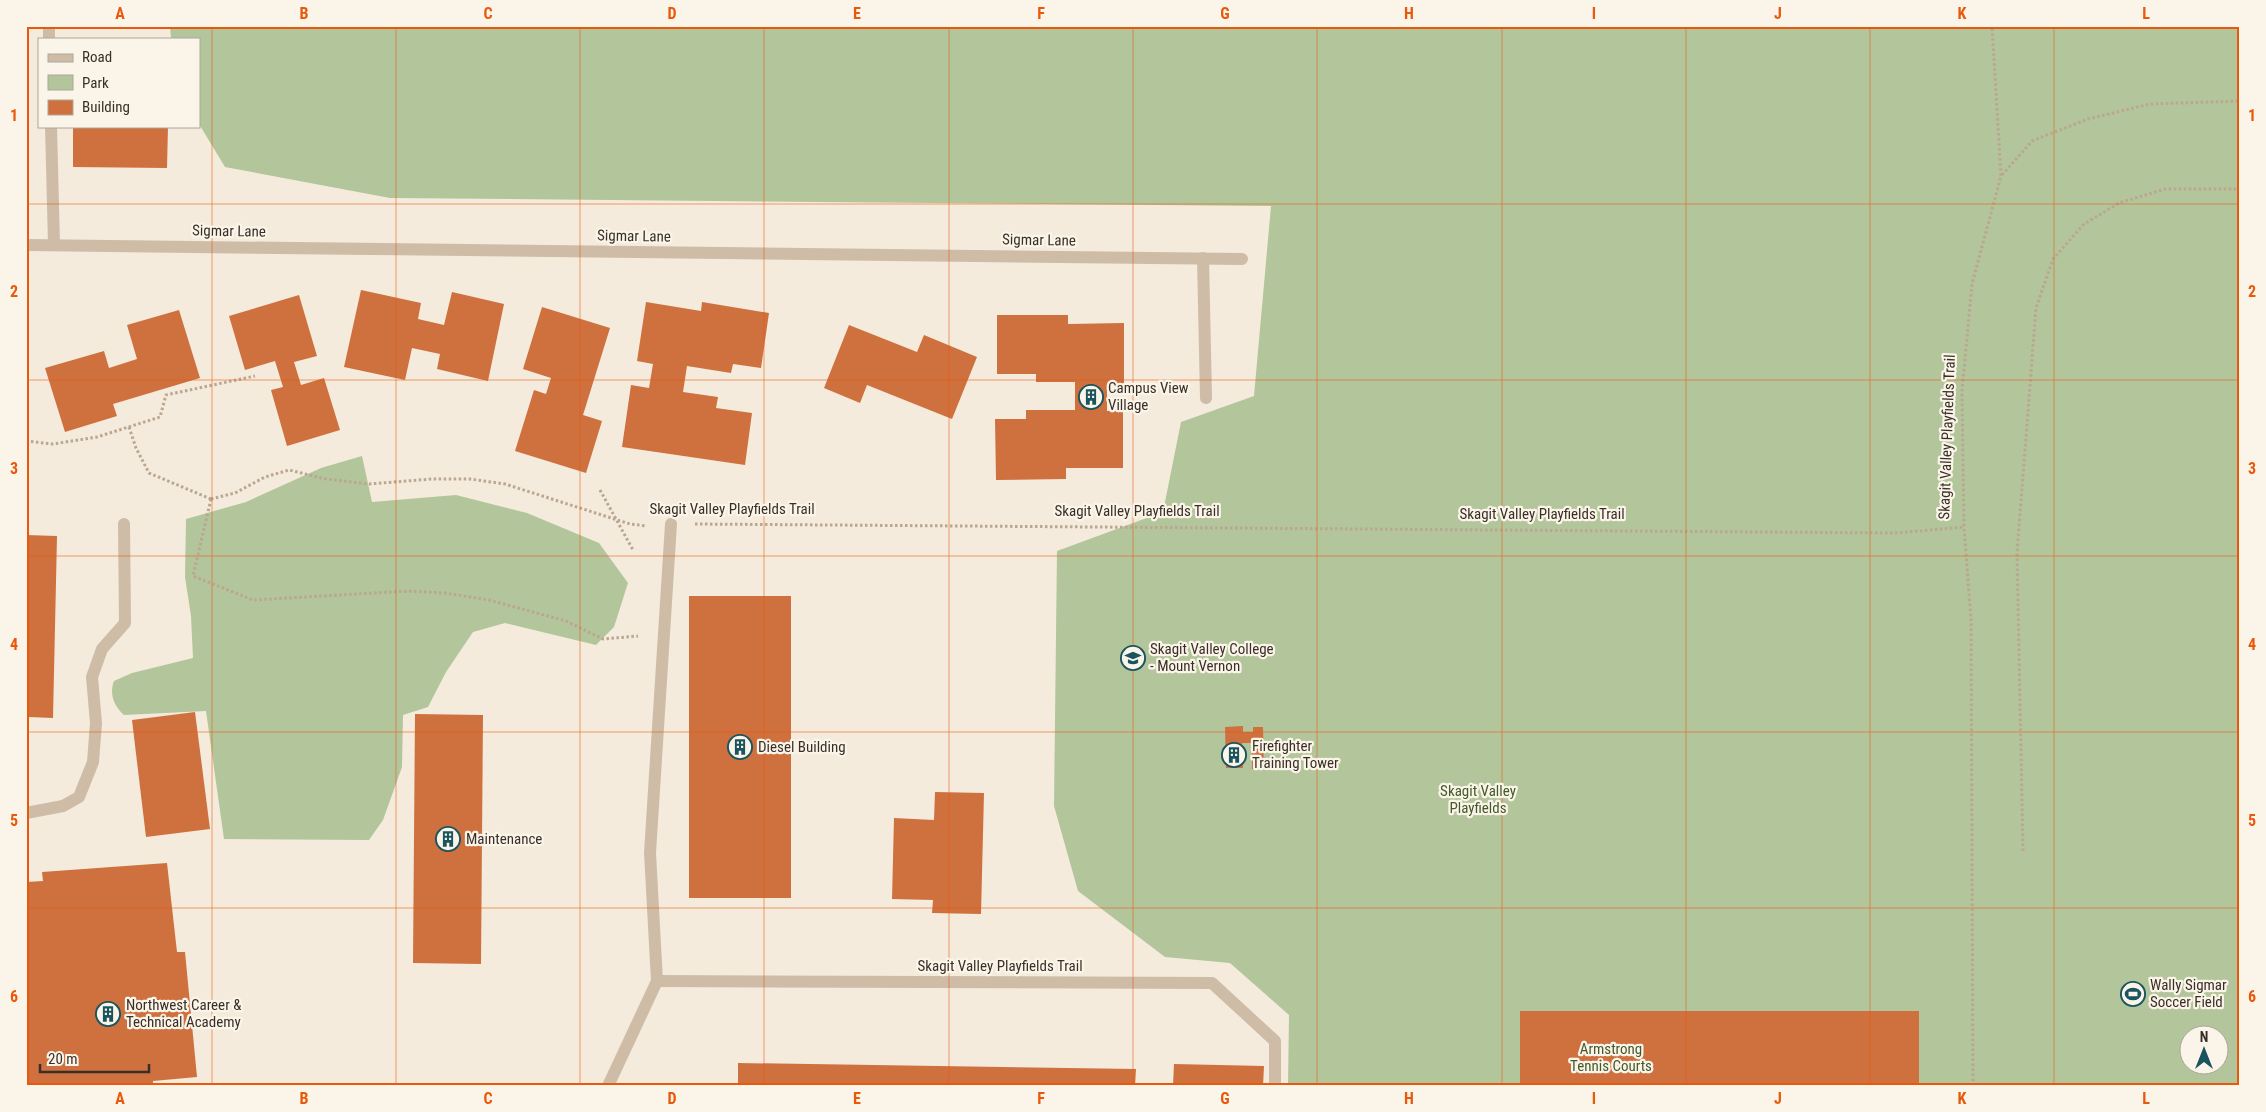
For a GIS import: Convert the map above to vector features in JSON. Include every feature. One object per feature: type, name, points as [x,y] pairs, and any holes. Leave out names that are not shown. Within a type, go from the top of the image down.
[{"type":"street","points":[[51,128],[54,246]]},
{"type":"street","name":"Sigmar Lane","points":[[26,245],[1242,259]]},
{"type":"street","points":[[1202,258],[1206,398]]},
{"type":"street","points":[[26,812],[63,806],[79,797],[93,762],[96,723],[92,677],[102,650],[125,623],[124,524]]},
{"type":"street","points":[[608,1086],[657,981],[650,853],[670,524]]},
{"type":"street","name":"Skagit Valley Playfields Trail","points":[[657,981],[1212,983],[1276,1041],[1275,1086]]},
{"type":"path","name":"Skagit Valley Playfields Trail","points":[[211,499],[235,493],[266,478],[289,470],[326,479],[369,484],[432,479],[470,479],[505,484],[636,525],[1886,533],[1964,526],[1962,392],[1972,284],[2001,176],[1992,26]]},
{"type":"path","points":[[2001,176],[2032,141],[2088,119],[2150,104],[2240,101]]},
{"type":"path","points":[[2023,851],[2017,553],[2036,308],[2053,259],[2084,224],[2119,203],[2165,189],[2240,189]]},
{"type":"path","points":[[26,441],[53,444],[97,437],[160,418],[166,395],[255,376]]},
{"type":"path","points":[[129,427],[136,448],[149,473],[211,499],[193,576],[253,600],[408,591],[445,592],[489,600],[566,621],[603,639],[664,634]]},
{"type":"path","points":[[600,490],[634,550]]},
{"type":"path","points":[[1964,526],[1971,619],[1973,1086]]},
{"type":"green space","name":"Skagit Valley Playfields","points":[[170,26],[2240,26],[2240,1086],[1288,1086],[1289,1015],[1230,963],[1165,957],[1078,891],[1054,806],[1057,551],[1163,512],[1181,422],[1254,396],[1271,206],[390,198],[225,167],[200,126],[200,38],[171,38]]},
{"type":"green space","points":[[362,456],[372,502],[456,495],[527,513],[599,543],[628,583],[614,627],[596,645],[505,623],[473,632],[446,672],[428,707],[403,715],[402,767],[383,820],[369,840],[224,839],[206,711],[124,715],[113,700],[114,681],[132,673],[193,658],[191,616],[185,577],[186,519],[246,502],[321,468]]},
{"type":"building","points":[[73,128],[168,128],[167,168],[73,167]]},
{"type":"building","points":[[361,290],[421,303],[418,319],[444,325],[452,292],[504,304],[488,381],[437,369],[440,354],[412,348],[405,380],[344,367]]},
{"type":"building","points":[[299,295],[317,356],[294,362],[301,385],[324,378],[340,430],[287,446],[271,390],[283,387],[275,361],[245,370],[229,316]]},
{"type":"building","points":[[646,302],[701,311],[702,302],[769,313],[761,368],[733,364],[731,373],[687,366],[683,392],[718,397],[716,408],[752,413],[745,465],[622,447],[631,385],[649,388],[653,364],[637,361]]},
{"type":"building","points":[[542,307],[610,328],[583,415],[602,421],[586,473],[515,451],[534,390],[546,394],[551,378],[523,369]]},
{"type":"building","points":[[179,310],[200,378],[113,404],[117,416],[65,432],[45,368],[104,351],[109,368],[137,359],[127,325]]},
{"type":"building","name":"Campus View Village","points":[[997,315],[1068,315],[1068,324],[1124,323],[1124,385],[1107,385],[1107,411],[1123,411],[1123,468],[1066,468],[1066,479],[996,480],[995,419],[1026,419],[1026,410],[1075,410],[1075,382],[1036,382],[1036,374],[997,374]]},
{"type":"building","points":[[849,325],[917,352],[924,335],[977,357],[952,419],[867,385],[860,403],[824,388]]},
{"type":"building","points":[[26,535],[57,536],[53,718],[28,717],[28,726],[26,726]]},
{"type":"building","name":"Diesel Building","points":[[689,596],[791,596],[791,898],[689,898]]},
{"type":"building","points":[[195,712],[210,829],[146,837],[132,720]]},
{"type":"building","name":"Maintenance","points":[[415,714],[483,715],[481,964],[413,963]]},
{"type":"building","name":"Firefighter Training Tower","points":[[1243,726],[1243,732],[1253,732],[1253,727],[1263,727],[1264,768],[1252,769],[1252,743],[1242,743],[1243,768],[1226,768],[1225,727]]},
{"type":"building","points":[[935,792],[984,793],[981,914],[932,913],[933,900],[892,899],[894,818],[934,820]]},
{"type":"building","name":"Northwest Career & Technical Academy","points":[[167,863],[177,952],[185,952],[197,1077],[153,1081],[153,1086],[26,1086],[26,882],[43,881],[42,872]]},
{"type":"building","name":"Armstrong Tennis Courts","points":[[1520,1011],[1919,1011],[1919,1086],[1520,1086]]},
{"type":"building","points":[[738,1063],[1136,1069],[1135,1086],[738,1086]]},
{"type":"building","points":[[1174,1064],[1264,1066],[1263,1086],[1173,1086]]},
{"type":"place","name":"Campus View Village","points":[[1091,397]]},
{"type":"place","name":"Skagit Valley College - Mount Vernon","points":[[1133,658]]},
{"type":"place","name":"Diesel Building","points":[[740,747]]},
{"type":"place","name":"Firefighter Training Tower","points":[[1234,755]]},
{"type":"place","name":"Maintenance","points":[[448,839]]},
{"type":"place","name":"Wally Sigmar Soccer Field","points":[[2133,994]]},
{"type":"place","name":"Northwest Career & Technical Academy","points":[[108,1014]]}]
